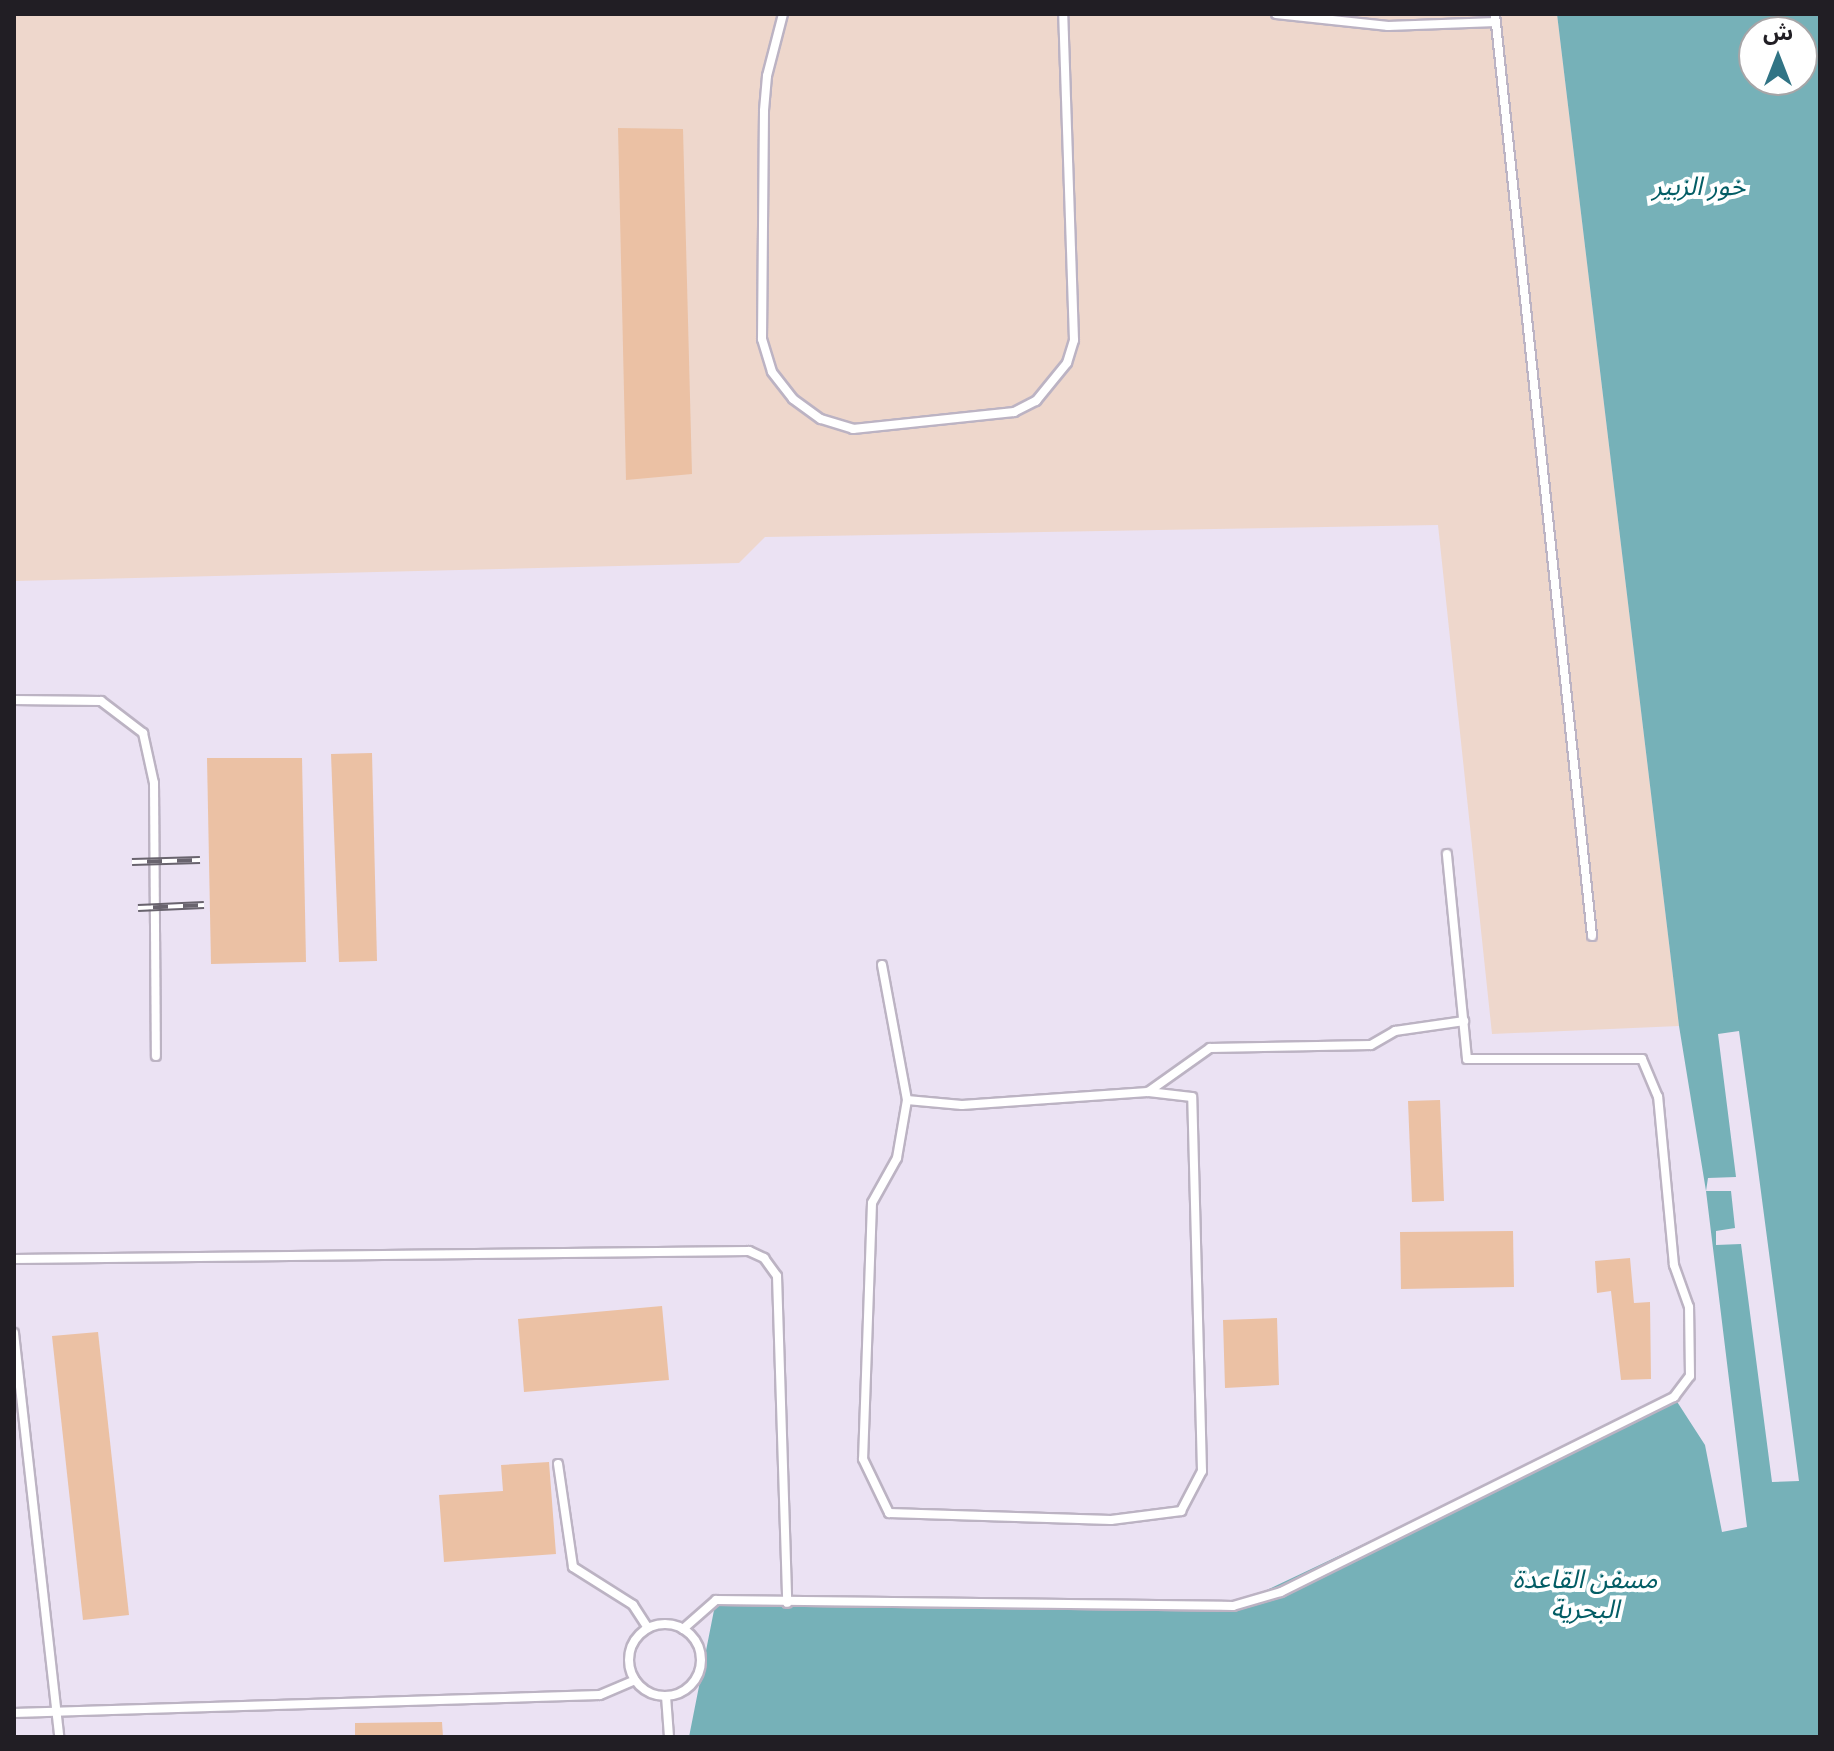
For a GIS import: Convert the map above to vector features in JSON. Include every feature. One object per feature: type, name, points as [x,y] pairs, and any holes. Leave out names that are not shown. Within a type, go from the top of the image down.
[{"type":"lane","points":[[783,14],[767,76],[764,111],[762,339],[772,372],[793,399],[821,419],[853,429],[1014,412],[1036,401],[1067,363],[1074,340],[1063,14]]},
{"type":"lane","points":[[1276,14],[1388,26],[1496,18],[1592,936]]},
{"type":"lane","points":[[14,700],[101,701],[143,733],[154,783],[156,1056]]},
{"type":"lane","points":[[683,1629],[698,1646],[700,1669],[687,1688],[666,1696],[635,1680],[630,1669],[632,1645],[648,1628],[683,1629],[716,1600],[1233,1606],[1281,1592],[1674,1397],[1690,1376],[1689,1307],[1674,1265],[1658,1097],[1642,1059],[1467,1059],[1447,854]]},
{"type":"lane","points":[[882,965],[907,1100],[897,1158],[872,1203],[863,1459],[889,1513],[1111,1520],[1181,1511],[1202,1471],[1192,1097],[1148,1092],[962,1105],[907,1100]]},
{"type":"lane","points":[[1148,1092],[1210,1048],[1371,1045],[1395,1031],[1464,1021]]},
{"type":"lane","points":[[14,1259],[749,1251],[764,1258],[777,1276],[787,1603]]},
{"type":"lane","points":[[14,1333],[59,1737]]},
{"type":"lane","points":[[558,1464],[573,1567],[633,1605],[648,1628]]},
{"type":"lane","points":[[14,1713],[600,1695],[635,1680]]},
{"type":"lane","points":[[666,1696],[669,1737]]},
{"type":"shaded area","points":[[14,14],[1557,14],[1679,1026],[1492,1034],[1438,525],[765,537],[739,563],[14,581]]},
{"type":"water","name":"خور الزبير","points":[[1557,14],[1820,14],[1820,1737],[689,1737],[716,1600],[1233,1606],[1674,1397],[1705,1445],[1722,1532],[1747,1527],[1706,1191],[1679,1026]]},
{"type":"pier","points":[[1739,1031],[1799,1481],[1772,1482],[1741,1244],[1716,1245],[1716,1231],[1735,1228],[1731,1191],[1706,1191],[1708,1178],[1736,1177],[1718,1034]]},
{"type":"building","points":[[618,128],[683,129],[692,474],[626,480]]},
{"type":"building","points":[[372,753],[377,961],[339,962],[331,754]]},
{"type":"building","points":[[207,758],[302,758],[306,962],[211,964]]},
{"type":"building","points":[[1440,1100],[1444,1201],[1412,1202],[1408,1101]]},
{"type":"building","points":[[1513,1231],[1514,1287],[1401,1289],[1400,1232]]},
{"type":"building","points":[[1630,1258],[1634,1303],[1650,1302],[1651,1379],[1621,1380],[1611,1291],[1597,1293],[1595,1261]]},
{"type":"building","points":[[662,1306],[669,1380],[524,1392],[518,1319]]},
{"type":"building","points":[[1277,1318],[1279,1385],[1225,1388],[1223,1320]]},
{"type":"building","points":[[98,1332],[129,1615],[83,1620],[52,1336]]},
{"type":"building","points":[[549,1462],[556,1554],[444,1562],[439,1495],[503,1491],[501,1465]]},
{"type":"building","points":[[442,1722],[443,1737],[355,1737],[355,1723]]},
{"type":"railway","points":[[132,862],[200,860]]},
{"type":"railway","points":[[138,908],[204,905]]},
{"type":"water label","name":"مسفن القاعدة البحرية","points":[[1585,1596]]}]
